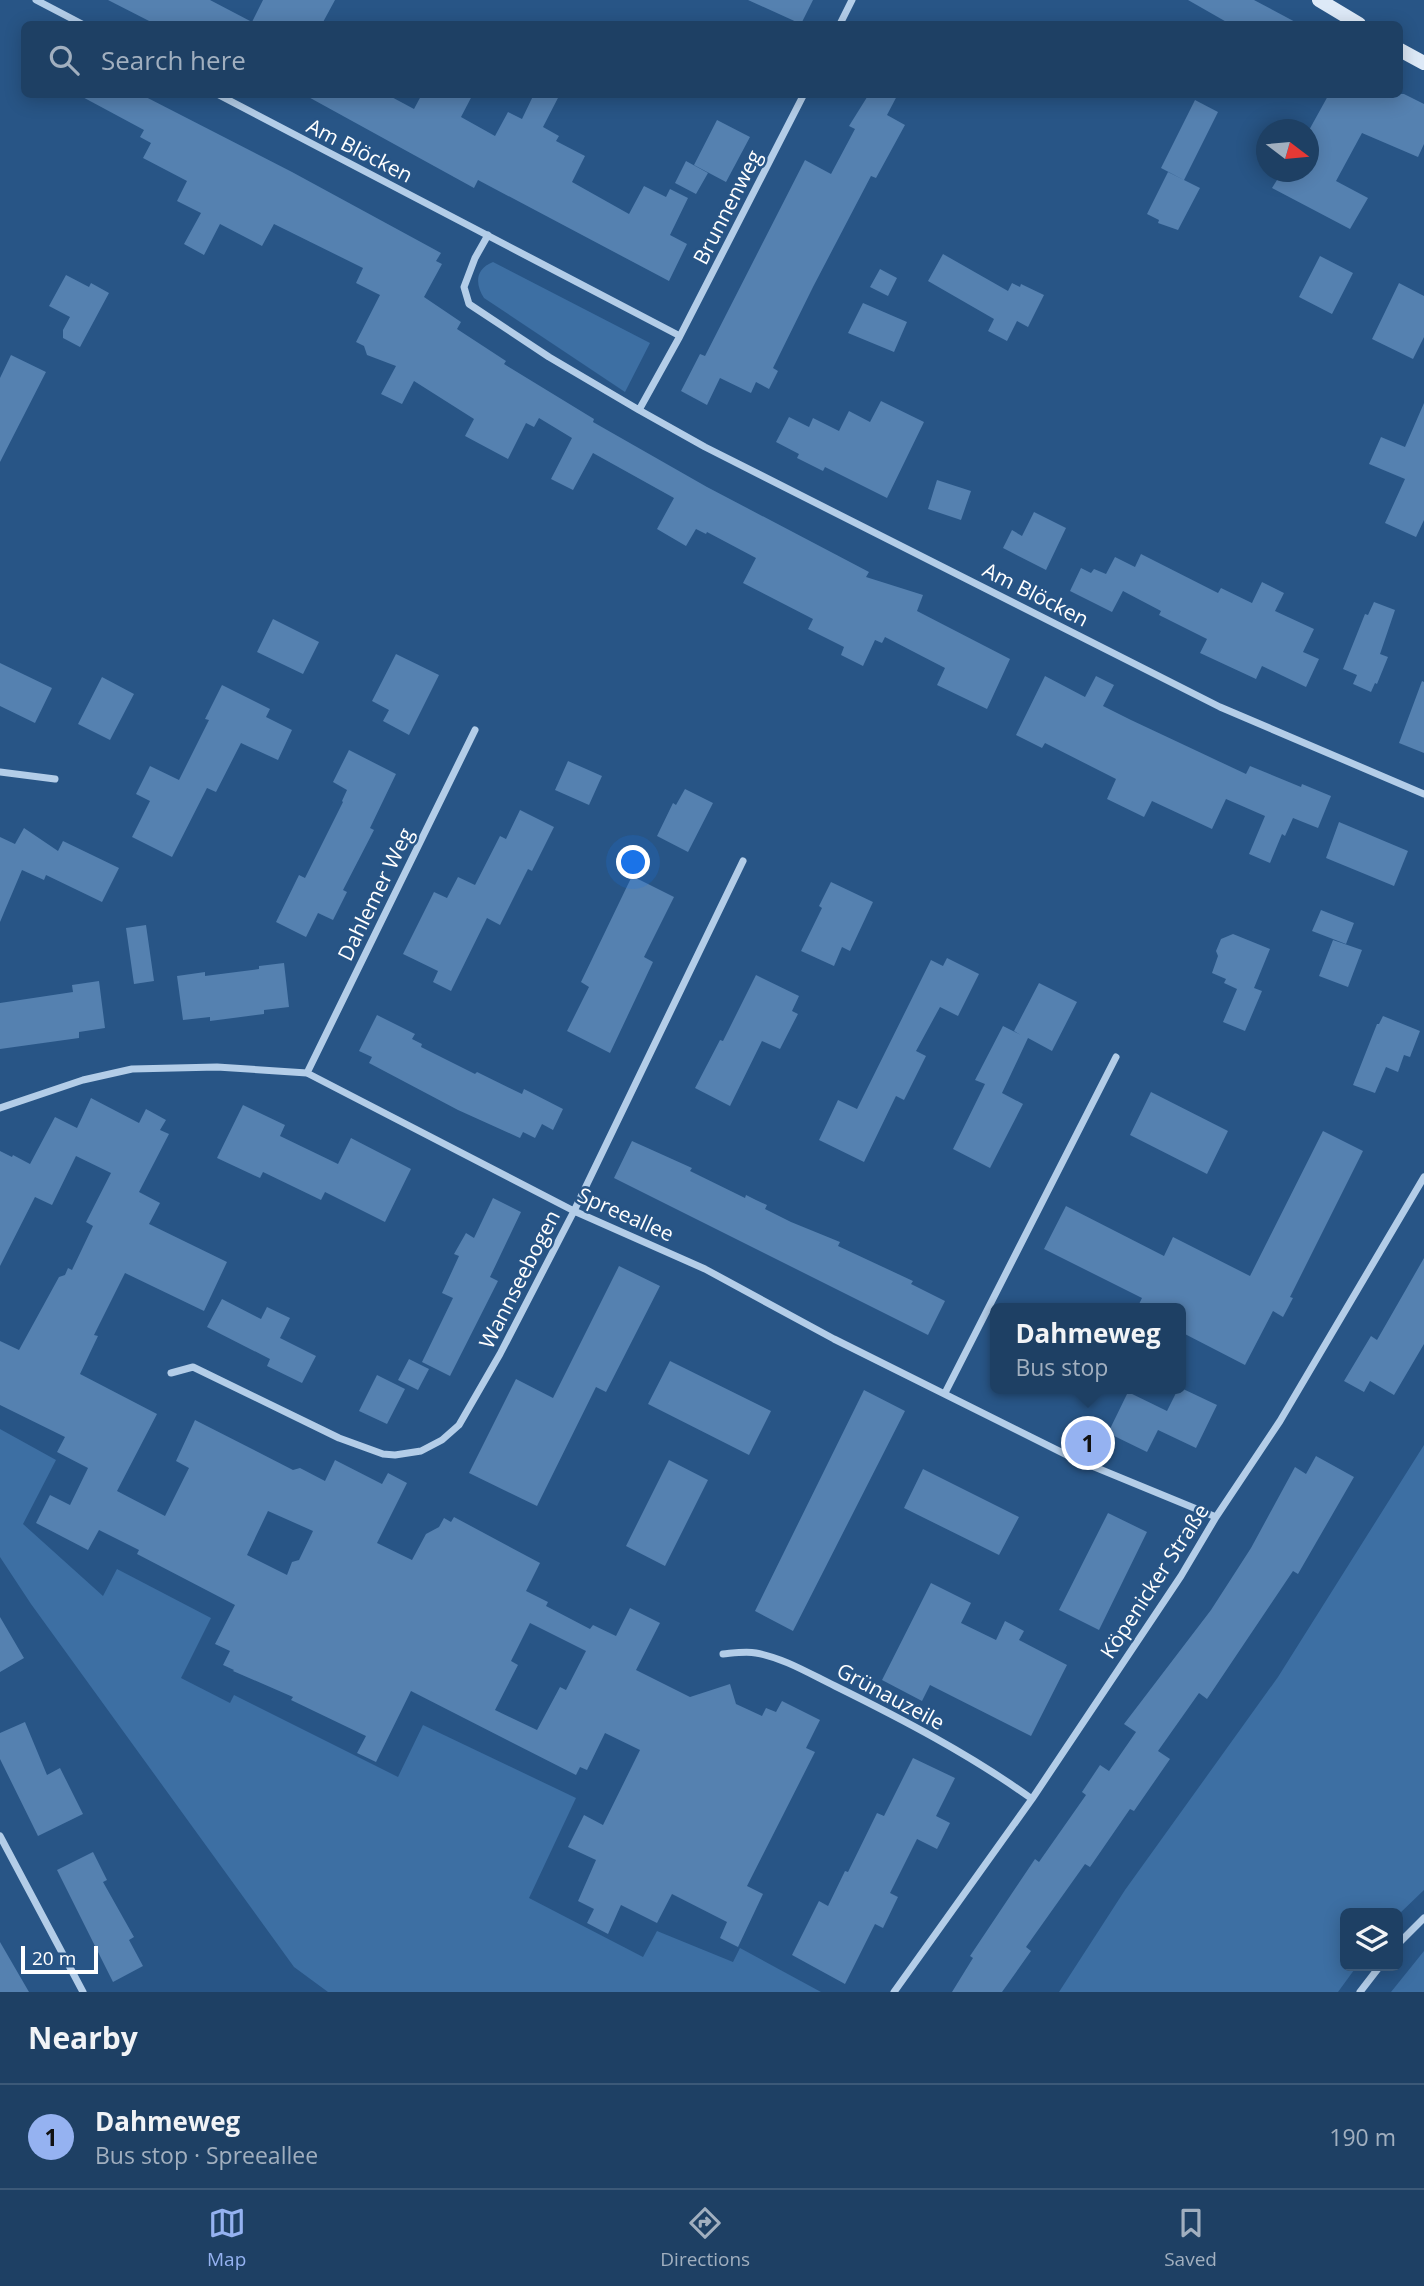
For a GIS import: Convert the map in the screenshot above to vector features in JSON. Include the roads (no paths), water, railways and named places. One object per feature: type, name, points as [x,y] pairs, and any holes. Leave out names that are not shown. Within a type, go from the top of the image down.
[{"type":"street","points":[[36,0],[76,21]]},
{"type":"street","points":[[842,21],[852,0]]},
{"type":"street","points":[[1319,0],[1354,21]]},
{"type":"street","points":[[1403,52],[1424,63]]},
{"type":"street","name":"Am Blöcken","points":[[225,98],[680,336]]},
{"type":"street","name":"Brunnenweg","points":[[680,336],[802,98]]},
{"type":"street","name":"Am Blöcken","points":[[488,235],[475,258],[464,287],[469,304],[550,357],[705,447],[1220,707],[1424,794]]},
{"type":"street","points":[[639,410],[680,336]]},
{"type":"street","name":"Dahlemer Weg","points":[[307,1073],[475,730]]},
{"type":"street","points":[[0,772],[55,779]]},
{"type":"street","name":"Wannseebogen","points":[[171,1373],[193,1367],[339,1438],[369,1450],[395,1455],[421,1451],[442,1440],[459,1425],[500,1354],[574,1211],[743,861]]},
{"type":"street","points":[[991,1303],[1116,1057]]},
{"type":"street","name":"Spreeallee","points":[[0,1108],[83,1080],[132,1069],[217,1067],[307,1073],[574,1211],[705,1269],[834,1339],[1075,1459],[1216,1517]]},
{"type":"street","name":"Köpenicker Straße","points":[[894,1992],[1032,1799],[1181,1576],[1216,1517],[1280,1421],[1424,1177]]},
{"type":"street","points":[[945,1393],[990,1305]]},
{"type":"street","name":"Grünauzeile","points":[[723,1654],[753,1652],[775,1658],[810,1674],[866,1701],[1001,1777],[1032,1799]]},
{"type":"street","points":[[0,1836],[83,1992]]},
{"type":"street","points":[[1403,1939],[1424,1918]]},
{"type":"street","points":[[1360,1992],[1376,1971]]},
{"type":"place","name":"Dahmeweg","points":[[1088,1443]]}]
